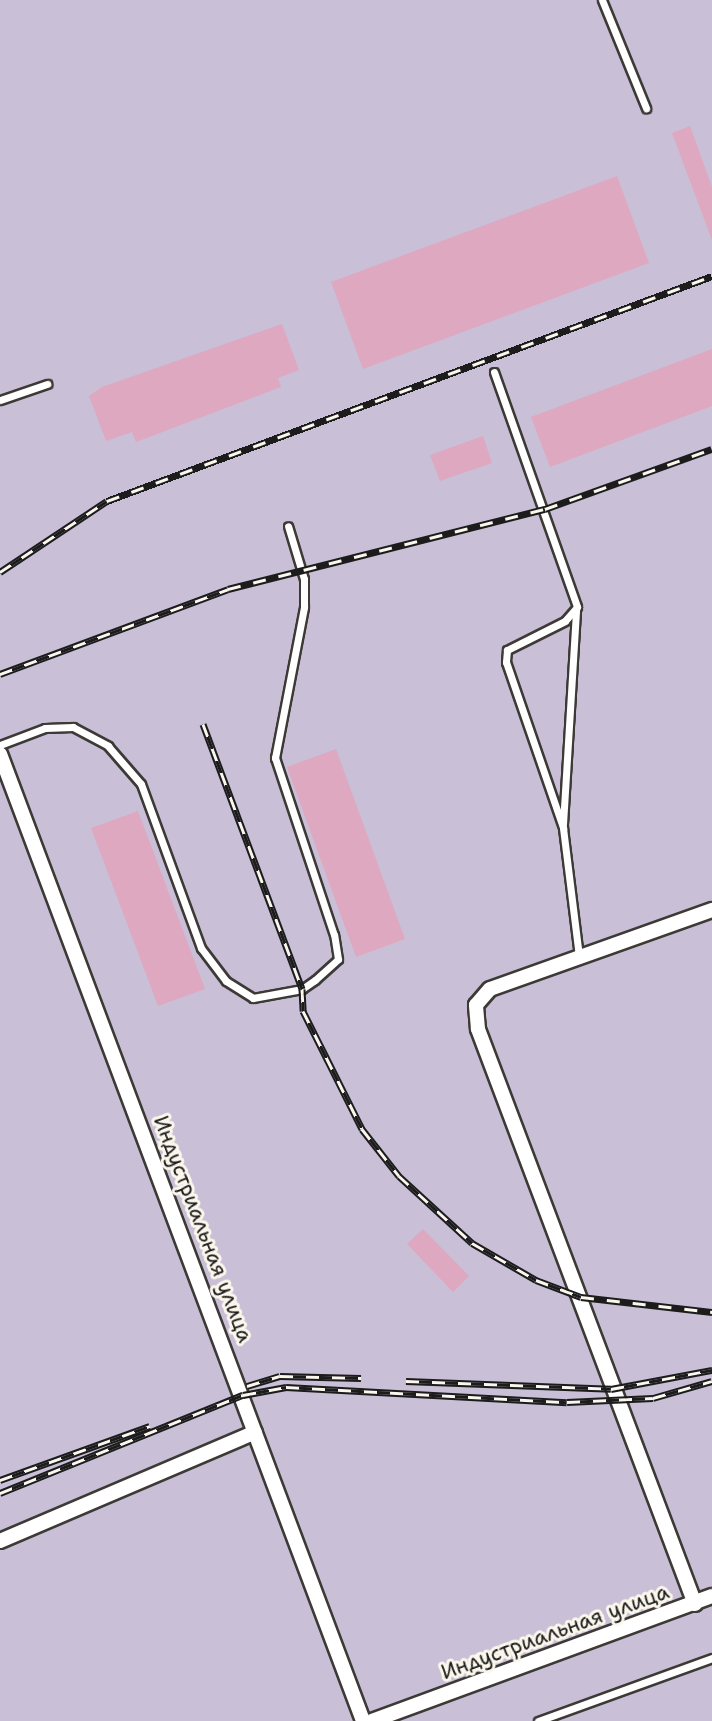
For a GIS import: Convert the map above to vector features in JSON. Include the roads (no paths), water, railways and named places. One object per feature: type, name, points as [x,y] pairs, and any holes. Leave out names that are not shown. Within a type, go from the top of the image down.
[{"type":"street","name":"Индустриальная улица","points":[[0,754],[363,1721]]},
{"type":"street","points":[[695,1604],[478,1029],[476,1005],[490,989],[712,910]]},
{"type":"street","points":[[0,1541],[255,1432]]},
{"type":"street","name":"Индустриальная улица","points":[[372,1721],[712,1596]]},
{"type":"lane","points":[[602,0],[646,108]]},
{"type":"lane","points":[[494,372],[577,607],[563,828],[579,957]]},
{"type":"lane","points":[[0,400],[47,384]]},
{"type":"lane","points":[[0,745],[45,728],[73,727],[108,746],[141,784],[201,948],[226,981],[253,998],[302,989],[315,980],[338,959],[334,934],[275,758],[304,607],[304,579],[288,526]]},
{"type":"lane","points":[[563,828],[506,662],[507,649],[565,621],[577,607]]},
{"type":"lane","points":[[538,1721],[712,1658]]},
{"type":"railway","points":[[0,572],[107,501],[712,276]]},
{"type":"railway","points":[[0,674],[228,589],[545,509],[712,449]]},
{"type":"railway","points":[[203,724],[302,989],[303,1011],[362,1129],[399,1176],[472,1243],[536,1280],[581,1297],[712,1312]]},
{"type":"railway","points":[[406,1381],[611,1389],[712,1370]]},
{"type":"railway","points":[[247,1386],[280,1376],[361,1378]]},
{"type":"railway","points":[[0,1493],[243,1395],[286,1387],[567,1402],[653,1398],[712,1381]]},
{"type":"railway","points":[[0,1480],[150,1426]]}]
